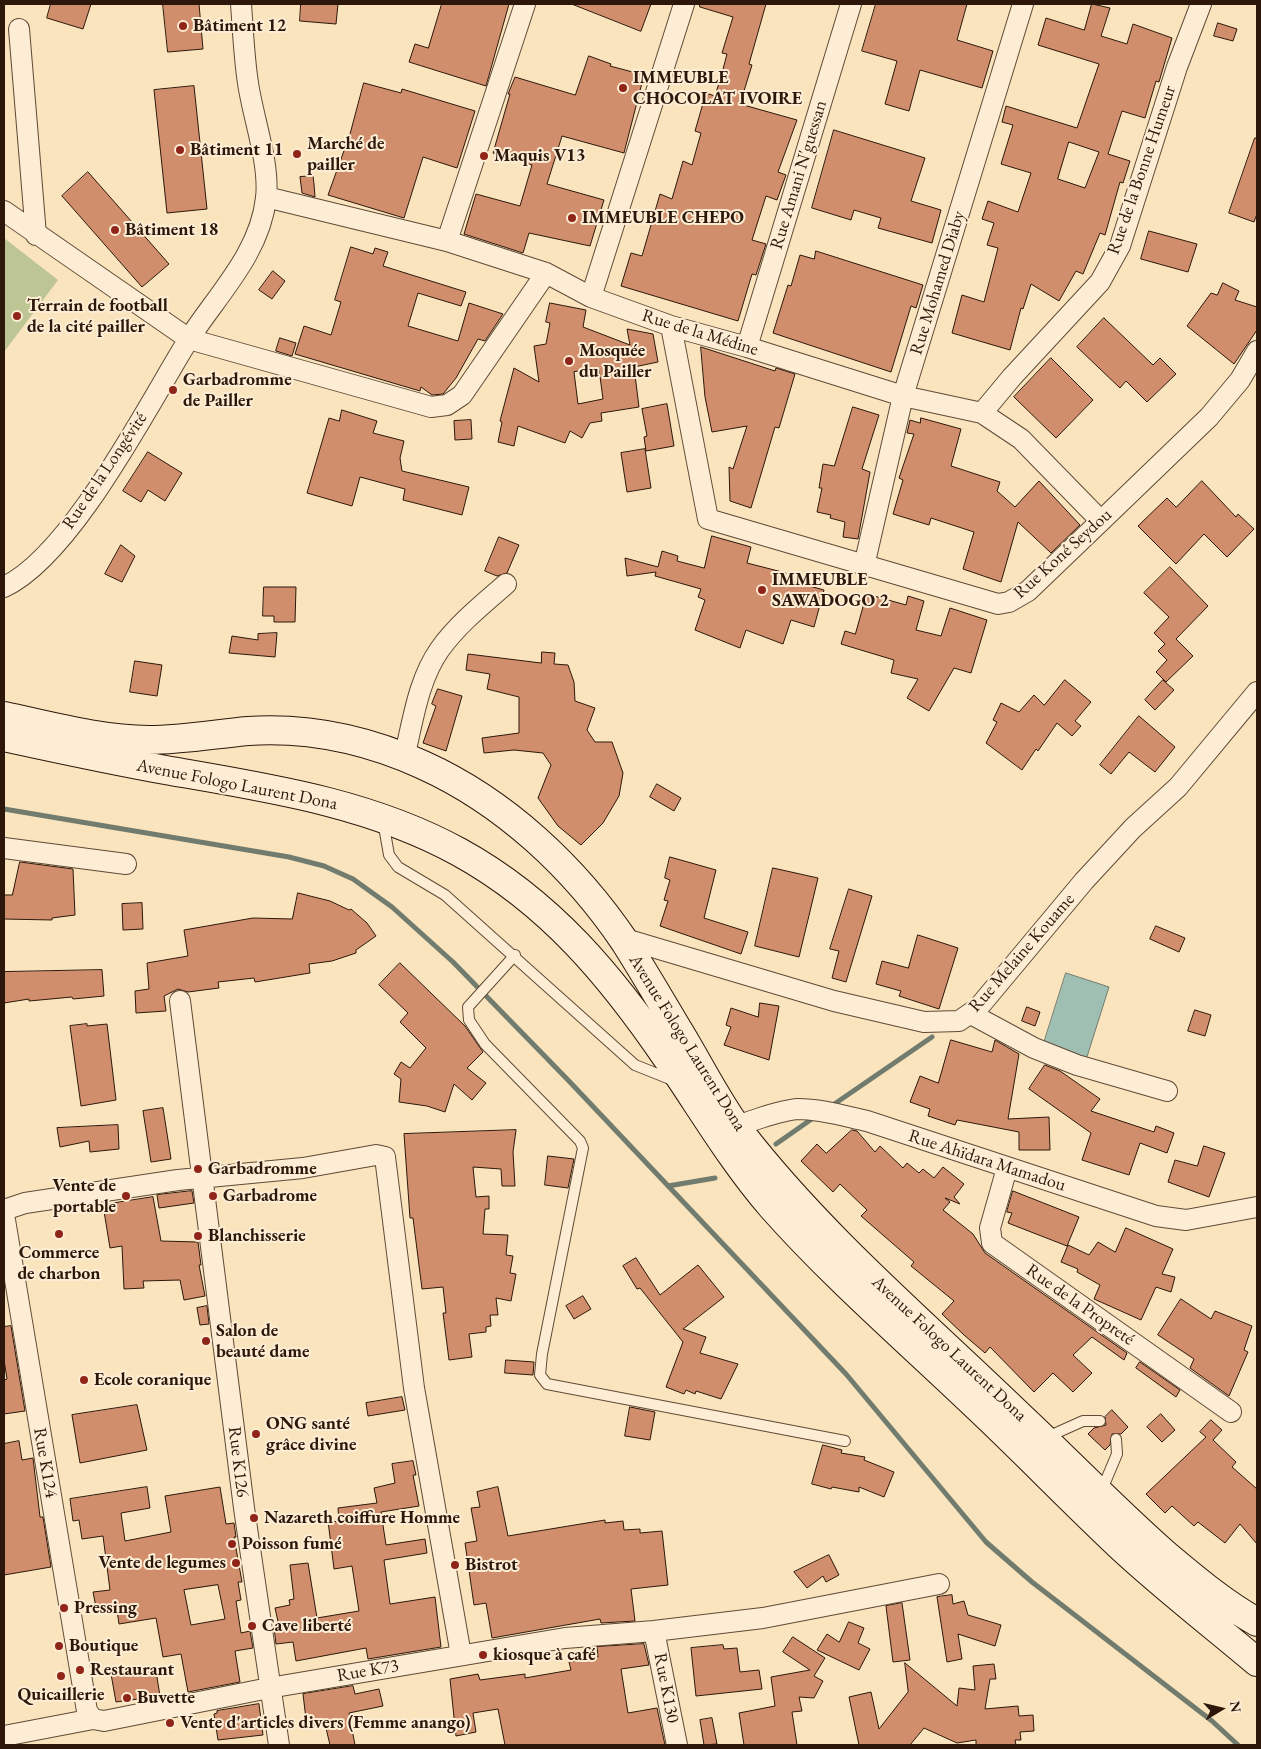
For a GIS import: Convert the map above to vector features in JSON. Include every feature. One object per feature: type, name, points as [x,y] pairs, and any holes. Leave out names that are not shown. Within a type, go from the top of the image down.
[{"type":"main road","name":"Avenue Fologo Laurent Dona","points":[[4,716],[58,728],[130,739],[178,739],[249,731],[314,733],[346,738],[376,746],[426,766],[514,819],[586,891],[622,938],[727,1131],[744,1174],[825,1265],[980,1410],[1125,1550],[1257,1662]]},
{"type":"main road","name":"Avenue Fologo Laurent Dona","points":[[4,737],[132,764],[300,794],[383,820],[419,833],[460,852],[544,910],[586,952],[666,1057],[684,1084],[727,1131],[842,1248],[1044,1438],[1140,1532],[1211,1593],[1230,1607],[1257,1622]]},
{"type":"street","name":"Rue de la Longévité","points":[[4,587],[13,583],[42,559],[98,488],[189,339],[223,293],[258,230],[266,197],[264,166],[248,82],[241,4]]},
{"type":"street","points":[[447,241],[525,4]]},
{"type":"street","points":[[591,297],[684,4]]},
{"type":"street","name":"Rue Amani N'guessan","points":[[747,347],[851,4]]},
{"type":"street","name":"Rue Mohamed Diaby","points":[[864,566],[903,396],[1023,4]]},
{"type":"street","name":"Rue de la Bonne Humeur","points":[[982,413],[1012,377],[1100,282],[1120,246],[1177,67],[1194,5]]},
{"type":"street","points":[[19,29],[36,235]]},
{"type":"street","name":"Rue de la Médine","points":[[266,197],[447,241],[546,273],[591,297],[670,326],[747,347],[903,396],[982,413],[1021,439],[1102,522]]},
{"type":"street","points":[[4,212],[189,339],[431,407],[447,406],[462,395],[546,273]]},
{"type":"street","name":"Rue Koné Seydou","points":[[670,326],[708,519],[998,604],[1009,602],[1028,591],[1102,522],[1209,417],[1240,380],[1257,351]]},
{"type":"street","points":[[404,758],[418,696],[428,671],[440,649],[461,624],[506,584]]},
{"type":"street","name":"Rue Melaine Kouame","points":[[622,938],[834,1000],[924,1022],[951,1022],[971,1014],[1084,881],[1133,828],[1178,787],[1257,692]]},
{"type":"street","points":[[4,848],[126,864]]},
{"type":"street","name":"Rue K126","points":[[180,1001],[201,1178],[278,1745]]},
{"type":"street","points":[[971,1014],[1034,1048],[1077,1065],[1167,1091]]},
{"type":"street","name":"Rue Ahïdara Mamadou","points":[[727,1131],[797,1109],[823,1112],[866,1121],[1156,1216],[1186,1220],[1257,1207]]},
{"type":"street","points":[[4,1210],[25,1204],[201,1178],[303,1168],[376,1155],[385,1157],[414,1388],[461,1655]]},
{"type":"street","name":"Rue de la Propreté","points":[[1007,1168],[990,1228],[992,1243],[1231,1412]]},
{"type":"street","name":"Rue K124","points":[[4,1214],[90,1715]]},
{"type":"street","name":"Rue K73","points":[[4,1736],[90,1715],[104,1721],[269,1688],[461,1655],[565,1638],[654,1631],[763,1618],[939,1584]]},
{"type":"street","name":"Rue K130","points":[[654,1631],[677,1745]]},
{"type":"lane","points":[[383,820],[389,854],[398,867],[445,894],[635,1065],[662,1078],[684,1084]]},
{"type":"lane","points":[[515,955],[468,1007],[468,1020],[485,1044],[580,1141],[583,1148],[542,1354],[540,1375],[543,1380],[547,1384],[845,1442]]},
{"type":"lane","points":[[1044,1438],[1083,1420],[1100,1422]]},
{"type":"lane","points":[[1100,1493],[1117,1454],[1116,1439]]},
{"type":"green space","name":"Terrain de football de la cité pailler","points":[[4,238],[58,280],[4,352]]},
{"type":"shaded area","points":[[1066,973],[1109,987],[1086,1060],[1043,1046]]},
{"type":"building","points":[[51,4],[91,4],[83,29],[47,18]]},
{"type":"building","name":"Bâtiment 12","points":[[163,4],[199,4],[203,49],[168,52]]},
{"type":"building","points":[[301,4],[338,4],[336,24],[300,21]]},
{"type":"building","points":[[442,4],[509,4],[486,86],[409,62],[415,44],[428,48]]},
{"type":"building","points":[[572,4],[651,4],[641,31]]},
{"type":"building","points":[[700,4],[766,4],[749,64],[752,65],[740,104],[797,120],[778,172],[786,175],[777,200],[766,196],[752,240],[766,244],[756,275],[752,274],[738,321],[621,286],[631,253],[642,256],[660,194],[672,199],[683,161],[692,165],[701,133],[695,131],[706,93],[715,96],[722,73],[727,54],[722,53],[733,17],[700,7]]},
{"type":"building","points":[[876,4],[967,4],[957,40],[993,51],[982,88],[920,70],[909,111],[885,104],[897,61],[862,51]]},
{"type":"building","points":[[1092,4],[1110,8],[1101,36],[1127,44],[1133,24],[1172,38],[1159,82],[1156,81],[1145,118],[1122,111],[1108,154],[1130,161],[1123,183],[1120,182],[1105,235],[1100,233],[1083,274],[1076,271],[1059,301],[1031,284],[1023,309],[1021,308],[1010,350],[952,333],[962,295],[984,302],[998,248],[987,245],[994,223],[982,219],[988,201],[1018,212],[1031,173],[1001,164],[1013,125],[1002,122],[1006,106],[1077,128],[1099,64],[1038,45],[1046,18],[1084,30]],"holes":[[[1069,142],[1099,152],[1085,188],[1058,179]]]},
{"type":"building","points":[[1218,23],[1237,29],[1233,41],[1214,36]]},
{"type":"building","points":[[589,56],[611,64],[610,66],[644,75],[624,153],[562,136],[547,184],[604,200],[590,246],[529,233],[523,253],[464,234],[476,194],[520,206],[532,165],[493,153],[510,94],[508,94],[515,77],[575,95]]},
{"type":"building","points":[[364,83],[401,93],[402,89],[475,111],[457,168],[423,157],[404,218],[328,195],[350,134]]},
{"type":"building","name":"Bâtiment 11","points":[[194,86],[207,209],[167,213],[154,90]]},
{"type":"building","points":[[834,130],[925,158],[911,201],[941,210],[932,243],[878,228],[881,218],[854,210],[851,220],[812,208]]},
{"type":"building","points":[[1255,138],[1257,138],[1257,214],[1254,222],[1229,213]]},
{"type":"building","name":"Bâtiment 18","points":[[88,172],[169,264],[142,287],[62,196]]},
{"type":"building","points":[[313,176],[315,197],[302,193],[300,177]]},
{"type":"building","points":[[1149,231],[1197,244],[1188,272],[1141,259]]},
{"type":"building","points":[[351,247],[373,254],[375,248],[388,252],[383,266],[466,292],[461,306],[418,293],[408,326],[458,341],[469,303],[503,314],[485,341],[478,339],[456,378],[443,394],[432,395],[421,387],[420,391],[295,354],[304,326],[331,335],[341,302],[335,300]]},
{"type":"building","points":[[816,251],[923,285],[916,308],[911,306],[891,372],[773,333],[788,285],[791,286],[800,255],[814,259]]},
{"type":"building","points":[[273,271],[285,281],[272,299],[259,290]]},
{"type":"building","points":[[1223,283],[1239,291],[1235,300],[1257,307],[1257,330],[1234,364],[1187,326],[1211,293],[1217,295]]},
{"type":"building","points":[[550,303],[586,310],[583,327],[630,345],[627,329],[653,334],[658,362],[634,367],[639,407],[601,413],[602,421],[590,423],[582,438],[570,431],[565,443],[518,426],[514,446],[498,442],[502,422],[500,421],[514,368],[539,382],[534,346],[546,344],[550,323],[546,322]],"holes":[[[599,369],[603,399],[578,404],[574,372]]]},
{"type":"building","points":[[1104,318],[1153,365],[1160,358],[1176,374],[1147,402],[1126,381],[1120,388],[1077,347]]},
{"type":"building","points":[[280,338],[296,343],[292,356],[276,351]]},
{"type":"building","points":[[701,347],[775,371],[776,368],[795,374],[779,428],[775,427],[751,508],[730,501],[729,467],[733,469],[747,426],[712,432],[705,397]]},
{"type":"building","points":[[1051,358],[1093,400],[1056,438],[1014,397]]},
{"type":"building","points":[[667,404],[674,446],[646,451],[644,437],[647,436],[642,409]]},
{"type":"building","points":[[853,407],[879,415],[862,469],[870,472],[858,539],[843,537],[845,522],[830,518],[831,515],[817,512],[822,488],[819,488],[823,464],[834,466]]},
{"type":"building","points":[[342,410],[377,421],[373,433],[404,441],[400,458],[402,471],[469,487],[462,515],[403,500],[405,489],[360,477],[352,506],[307,493],[329,418],[339,421]]},
{"type":"building","points":[[921,418],[961,429],[951,466],[1000,482],[997,491],[1015,507],[1039,481],[1080,525],[1051,553],[1018,522],[1001,582],[963,569],[974,532],[931,518],[929,525],[893,514],[903,480],[899,478],[914,434],[907,433],[910,420],[920,423]]},
{"type":"building","points":[[471,420],[472,439],[455,440],[454,421]]},
{"type":"building","points":[[645,449],[651,488],[627,492],[621,453]]},
{"type":"building","points":[[148,452],[182,473],[165,501],[148,490],[141,502],[123,491]]},
{"type":"building","points":[[1202,481],[1236,517],[1238,514],[1254,529],[1227,557],[1204,534],[1176,564],[1138,526],[1167,498],[1176,507]]},
{"type":"building","points":[[712,536],[751,547],[747,563],[786,573],[784,579],[824,590],[814,627],[791,620],[783,644],[746,630],[740,648],[695,630],[705,600],[698,597],[701,589],[655,576],[656,572],[627,576],[625,558],[658,567],[662,551],[678,556],[677,561],[704,568]]},
{"type":"building","points":[[499,537],[519,545],[507,573],[497,576],[485,571]]},
{"type":"building","points":[[121,545],[135,556],[122,582],[105,574]]},
{"type":"building","points":[[1170,567],[1208,606],[1176,639],[1193,656],[1166,682],[1156,672],[1167,660],[1158,651],[1165,644],[1154,633],[1169,617],[1144,593]]},
{"type":"building","points":[[264,587],[296,587],[295,622],[274,622],[274,616],[263,616]]},
{"type":"building","points":[[867,594],[906,605],[908,596],[924,601],[916,630],[941,636],[950,608],[987,620],[971,673],[954,668],[929,711],[907,698],[918,679],[891,673],[894,660],[841,644],[845,631],[855,634]]},
{"type":"building","points":[[277,633],[275,657],[229,653],[232,636],[258,640],[258,634]]},
{"type":"building","points":[[542,652],[555,653],[554,664],[568,665],[574,682],[575,701],[595,708],[587,730],[595,742],[612,742],[623,773],[619,796],[603,823],[581,845],[558,826],[538,798],[551,765],[543,753],[514,750],[484,753],[482,738],[519,733],[519,697],[487,689],[490,674],[466,670],[468,654],[541,663]]},
{"type":"building","points":[[135,661],[162,665],[157,696],[130,692]]},
{"type":"building","points":[[1065,680],[1091,702],[1075,721],[1081,726],[1072,736],[1057,723],[1022,770],[986,743],[997,722],[993,720],[1001,703],[1019,712],[1034,695],[1044,705]]},
{"type":"building","points":[[1163,680],[1174,690],[1155,710],[1145,700]]},
{"type":"building","points":[[438,689],[462,696],[446,751],[423,743],[436,706],[432,704]]},
{"type":"building","points":[[1139,716],[1175,747],[1155,772],[1129,752],[1111,774],[1100,765]]},
{"type":"building","points":[[657,784],[681,798],[674,811],[650,797]]},
{"type":"building","points":[[670,857],[716,870],[704,918],[748,932],[741,954],[660,926],[668,901],[664,900],[670,880],[665,878]]},
{"type":"building","points":[[20,862],[73,869],[75,915],[52,918],[52,920],[4,919],[4,895],[12,895]]},
{"type":"building","points":[[773,868],[818,878],[799,957],[755,946]]},
{"type":"building","points":[[849,889],[872,896],[846,982],[832,978],[839,951],[830,949]]},
{"type":"building","points":[[298,893],[330,901],[349,910],[351,909],[367,923],[376,936],[356,950],[356,953],[332,961],[309,964],[310,973],[255,982],[254,978],[218,982],[219,988],[188,992],[178,989],[164,996],[166,1011],[136,1013],[135,991],[149,989],[147,963],[188,956],[184,930],[253,918],[292,919]]},
{"type":"building","points":[[142,903],[143,929],[123,930],[122,904]]},
{"type":"building","points":[[1156,926],[1185,938],[1179,952],[1150,939]]},
{"type":"building","points":[[918,935],[958,948],[939,1009],[899,996],[901,991],[876,984],[882,961],[908,968]]},
{"type":"building","points":[[400,963],[465,1026],[483,1052],[467,1068],[486,1083],[472,1100],[454,1084],[445,1112],[427,1106],[399,1102],[401,1079],[394,1074],[401,1062],[410,1068],[426,1048],[400,1022],[408,1013],[379,985]]},
{"type":"building","points":[[102,970],[104,996],[29,1001],[29,999],[4,1003],[4,972]]},
{"type":"building","points":[[760,1003],[779,1006],[769,1060],[724,1045],[731,1027],[726,1025],[731,1008],[758,1017]]},
{"type":"building","points":[[1027,1007],[1040,1012],[1035,1026],[1022,1021]]},
{"type":"building","points":[[1195,1010],[1211,1015],[1205,1036],[1188,1031]]},
{"type":"building","points":[[87,1024],[87,1026],[107,1024],[116,1100],[81,1106],[70,1026]]},
{"type":"building","points":[[951,1040],[992,1052],[995,1040],[1019,1054],[1008,1119],[1049,1117],[1050,1150],[1019,1150],[1019,1132],[957,1120],[955,1125],[928,1116],[930,1109],[910,1102],[920,1076],[938,1083]]},
{"type":"building","points":[[1045,1065],[1060,1071],[1100,1099],[1091,1111],[1154,1132],[1156,1126],[1174,1133],[1167,1153],[1140,1143],[1129,1175],[1082,1160],[1091,1133],[1029,1089]]},
{"type":"building","points":[[163,1108],[171,1159],[151,1162],[143,1111]]},
{"type":"building","points":[[118,1125],[119,1149],[90,1152],[89,1141],[60,1147],[57,1128]]},
{"type":"building","points":[[516,1130],[513,1152],[515,1186],[502,1186],[501,1169],[473,1167],[476,1197],[489,1196],[489,1209],[485,1209],[483,1234],[508,1235],[506,1255],[513,1256],[510,1273],[516,1274],[511,1301],[496,1298],[498,1315],[490,1315],[491,1326],[486,1327],[486,1332],[469,1334],[472,1357],[449,1360],[443,1313],[446,1313],[443,1287],[422,1289],[413,1218],[410,1218],[404,1134]]},
{"type":"building","points":[[852,1130],[857,1131],[875,1152],[880,1146],[903,1168],[907,1163],[919,1173],[923,1169],[934,1178],[943,1167],[964,1184],[954,1197],[960,1204],[945,1198],[950,1202],[943,1210],[973,1234],[985,1253],[1127,1353],[1124,1360],[1092,1337],[1073,1355],[1092,1373],[1073,1392],[1053,1373],[1034,1392],[990,1347],[985,1353],[942,1314],[954,1301],[911,1266],[914,1262],[861,1216],[867,1210],[840,1184],[833,1192],[801,1161],[817,1144],[826,1153]]},
{"type":"building","points":[[1204,1146],[1225,1153],[1209,1197],[1168,1182],[1175,1160],[1197,1166]]},
{"type":"building","points":[[548,1156],[574,1159],[568,1188],[545,1185]]},
{"type":"building","points":[[192,1191],[194,1203],[159,1208],[157,1195]]},
{"type":"building","points":[[1013,1191],[1079,1217],[1067,1246],[1008,1223],[1012,1213],[1007,1212]]},
{"type":"building","points":[[153,1197],[161,1241],[198,1242],[201,1265],[199,1265],[205,1296],[184,1300],[180,1280],[143,1281],[144,1288],[124,1289],[122,1246],[110,1248],[103,1205]]},
{"type":"building","points":[[1126,1228],[1173,1249],[1162,1274],[1175,1277],[1171,1292],[1156,1287],[1141,1320],[1094,1299],[1100,1285],[1077,1272],[1078,1269],[1061,1262],[1068,1245],[1089,1255],[1098,1242],[1115,1252]]},
{"type":"building","points":[[636,1258],[660,1295],[698,1265],[724,1297],[683,1329],[706,1337],[700,1353],[738,1364],[721,1399],[696,1391],[695,1394],[686,1390],[684,1394],[666,1387],[683,1342],[640,1288],[637,1289],[623,1266]]},
{"type":"building","points":[[583,1296],[591,1309],[574,1319],[566,1306]]},
{"type":"building","points":[[1181,1299],[1211,1319],[1215,1311],[1252,1326],[1244,1350],[1248,1352],[1229,1396],[1190,1368],[1194,1359],[1158,1335]]},
{"type":"building","points":[[207,1306],[209,1324],[200,1325],[197,1308]]},
{"type":"building","points":[[11,1326],[25,1411],[4,1414],[4,1380],[7,1379],[4,1360],[4,1327]]},
{"type":"building","points":[[506,1360],[534,1362],[533,1375],[505,1373]]},
{"type":"building","points":[[1140,1362],[1180,1390],[1176,1397],[1136,1368]]},
{"type":"building","points":[[402,1397],[405,1410],[368,1416],[366,1403]]},
{"type":"building","points":[[137,1405],[147,1450],[80,1463],[72,1415]]},
{"type":"building","points":[[630,1407],[655,1412],[650,1440],[625,1436]]},
{"type":"building","points":[[1112,1410],[1128,1427],[1121,1434],[1112,1434],[1110,1445],[1105,1450],[1088,1434],[1094,1428],[1106,1425],[1105,1417]]},
{"type":"building","points":[[1161,1414],[1175,1430],[1162,1442],[1147,1427]]},
{"type":"building","points":[[1211,1420],[1222,1430],[1213,1440],[1236,1462],[1232,1467],[1257,1489],[1257,1544],[1240,1524],[1225,1543],[1198,1522],[1194,1526],[1172,1506],[1165,1513],[1146,1494],[1206,1437],[1200,1432]]},
{"type":"building","points":[[19,1441],[22,1460],[33,1458],[40,1517],[43,1517],[51,1567],[4,1575],[4,1444]]},
{"type":"building","points":[[823,1445],[842,1450],[841,1453],[865,1457],[864,1460],[894,1472],[884,1497],[859,1487],[859,1492],[832,1487],[831,1489],[812,1484]]},
{"type":"building","points":[[413,1461],[416,1475],[413,1475],[419,1506],[381,1512],[386,1545],[425,1539],[427,1553],[384,1560],[390,1604],[435,1597],[441,1647],[368,1659],[366,1648],[296,1661],[293,1642],[276,1644],[274,1627],[279,1626],[275,1608],[290,1605],[289,1600],[294,1599],[290,1565],[308,1563],[317,1618],[359,1611],[352,1566],[334,1569],[328,1521],[339,1522],[338,1508],[377,1503],[374,1488],[395,1483],[392,1464]]},
{"type":"building","points":[[147,1487],[150,1508],[121,1513],[125,1541],[171,1532],[165,1496],[220,1487],[226,1524],[234,1523],[236,1537],[234,1537],[242,1582],[238,1582],[241,1600],[236,1601],[241,1633],[250,1631],[253,1648],[235,1651],[240,1682],[188,1692],[181,1654],[163,1657],[156,1618],[119,1624],[116,1604],[96,1607],[93,1592],[110,1590],[103,1536],[82,1539],[79,1520],[73,1521],[70,1499]],"holes":[[[218,1585],[225,1619],[191,1625],[184,1590]]]},
{"type":"building","points":[[498,1487],[508,1536],[605,1520],[605,1523],[623,1521],[624,1530],[640,1529],[640,1533],[662,1531],[668,1585],[631,1589],[635,1621],[601,1623],[600,1619],[492,1638],[486,1603],[474,1605],[465,1543],[477,1541],[471,1508],[480,1507],[477,1492]]},
{"type":"building","points":[[829,1555],[839,1575],[826,1582],[823,1576],[807,1588],[794,1572]]},
{"type":"building","points":[[952,1595],[953,1604],[964,1601],[968,1615],[1001,1625],[995,1646],[958,1634],[962,1659],[947,1662],[937,1597]]},
{"type":"building","points":[[902,1603],[910,1660],[893,1662],[886,1606]]},
{"type":"building","points":[[849,1622],[864,1628],[858,1643],[870,1649],[859,1670],[817,1650],[827,1634],[839,1642]]},
{"type":"building","points":[[793,1637],[825,1658],[814,1676],[823,1681],[814,1698],[799,1697],[802,1711],[792,1712],[797,1745],[744,1745],[739,1713],[775,1706],[771,1677],[810,1670],[783,1652]]},
{"type":"building","points":[[644,1644],[649,1665],[621,1669],[628,1713],[657,1708],[665,1745],[505,1745],[498,1709],[473,1713],[476,1732],[456,1736],[450,1679],[478,1674],[480,1680],[525,1674],[525,1678],[571,1670],[569,1662],[598,1657],[597,1647]]},
{"type":"building","points":[[723,1645],[724,1649],[737,1648],[740,1672],[759,1670],[762,1689],[696,1696],[691,1648]]},
{"type":"building","points":[[905,1663],[957,1706],[959,1688],[975,1690],[973,1666],[994,1664],[996,1679],[990,1679],[985,1709],[1018,1706],[1019,1716],[1033,1715],[1034,1731],[1020,1732],[1021,1740],[1015,1740],[1016,1745],[976,1745],[976,1740],[957,1743],[924,1728],[910,1745],[859,1745],[849,1697],[871,1692],[879,1729],[908,1692]]},
{"type":"building","points":[[133,1670],[133,1675],[156,1671],[160,1696],[116,1702],[111,1674]]},
{"type":"building","points":[[353,1686],[355,1694],[379,1689],[383,1706],[349,1713],[355,1745],[330,1745],[325,1724],[307,1727],[303,1694]]},
{"type":"building","points":[[259,1704],[263,1735],[218,1740],[214,1714],[217,1711]]},
{"type":"building","points":[[712,1718],[717,1744],[704,1745],[700,1720]]},
{"type":"waterway","points":[[4,809],[289,857],[324,866],[353,879],[392,907],[453,962],[568,1080],[846,1374],[986,1542],[1032,1582],[1212,1721],[1238,1745]]},
{"type":"waterway","points":[[830,1107],[932,1037]]},
{"type":"waterway","points":[[776,1144],[816,1116]]},
{"type":"waterway","points":[[668,1186],[715,1178]]},
{"type":"place","name":"Bâtiment 12","points":[[183,26]]},
{"type":"place","name":"IMMEUBLE CHOCOLAT IVOIRE","points":[[623,88]]},
{"type":"place","name":"Bâtiment 11","points":[[180,150]]},
{"type":"place","name":"Marché de pailler","points":[[297,154]]},
{"type":"place","name":"Maquis V13","points":[[484,156]]},
{"type":"place","name":"IMMEUBLE CHEPO","points":[[572,218]]},
{"type":"place","name":"Bâtiment 18","points":[[115,230]]},
{"type":"place","name":"Terrain de football de la cité pailler","points":[[17,316]]},
{"type":"place","name":"Mosquée du Pailler","points":[[569,361]]},
{"type":"place","name":"Garbadromme de Pailler","points":[[173,390]]},
{"type":"place","name":"IMMEUBLE SAWADOGO 2","points":[[762,590]]},
{"type":"place","name":"Garbadromme","points":[[198,1169]]},
{"type":"place","name":"Vente de portable","points":[[126,1196]]},
{"type":"place","name":"Garbadrome","points":[[213,1196]]},
{"type":"place","name":"Commerce de charbon","points":[[59,1234]]},
{"type":"place","name":"Blanchisserie","points":[[198,1236]]},
{"type":"place","name":"Salon de beauté dame","points":[[206,1341]]},
{"type":"place","name":"Ecole coranique","points":[[84,1380]]},
{"type":"place","name":"ONG santé grâce divine","points":[[256,1434]]},
{"type":"place","name":"Nazareth coiffure Homme","points":[[254,1518]]},
{"type":"place","name":"Poisson fumé","points":[[232,1544]]},
{"type":"place","name":"Vente de legumes","points":[[236,1563]]},
{"type":"place","name":"Bistrot","points":[[455,1565]]},
{"type":"place","name":"Pressing","points":[[64,1608]]},
{"type":"place","name":"Cave liberté","points":[[252,1626]]},
{"type":"place","name":"Boutique","points":[[59,1646]]},
{"type":"place","name":"kiosque à café","points":[[483,1655]]},
{"type":"place","name":"Restaurant","points":[[80,1670]]},
{"type":"place","name":"Quicaillerie","points":[[61,1676]]},
{"type":"place","name":"Buvette","points":[[127,1698]]},
{"type":"place","name":"Vente d'articles divers (Femme anango)","points":[[170,1723]]}]
